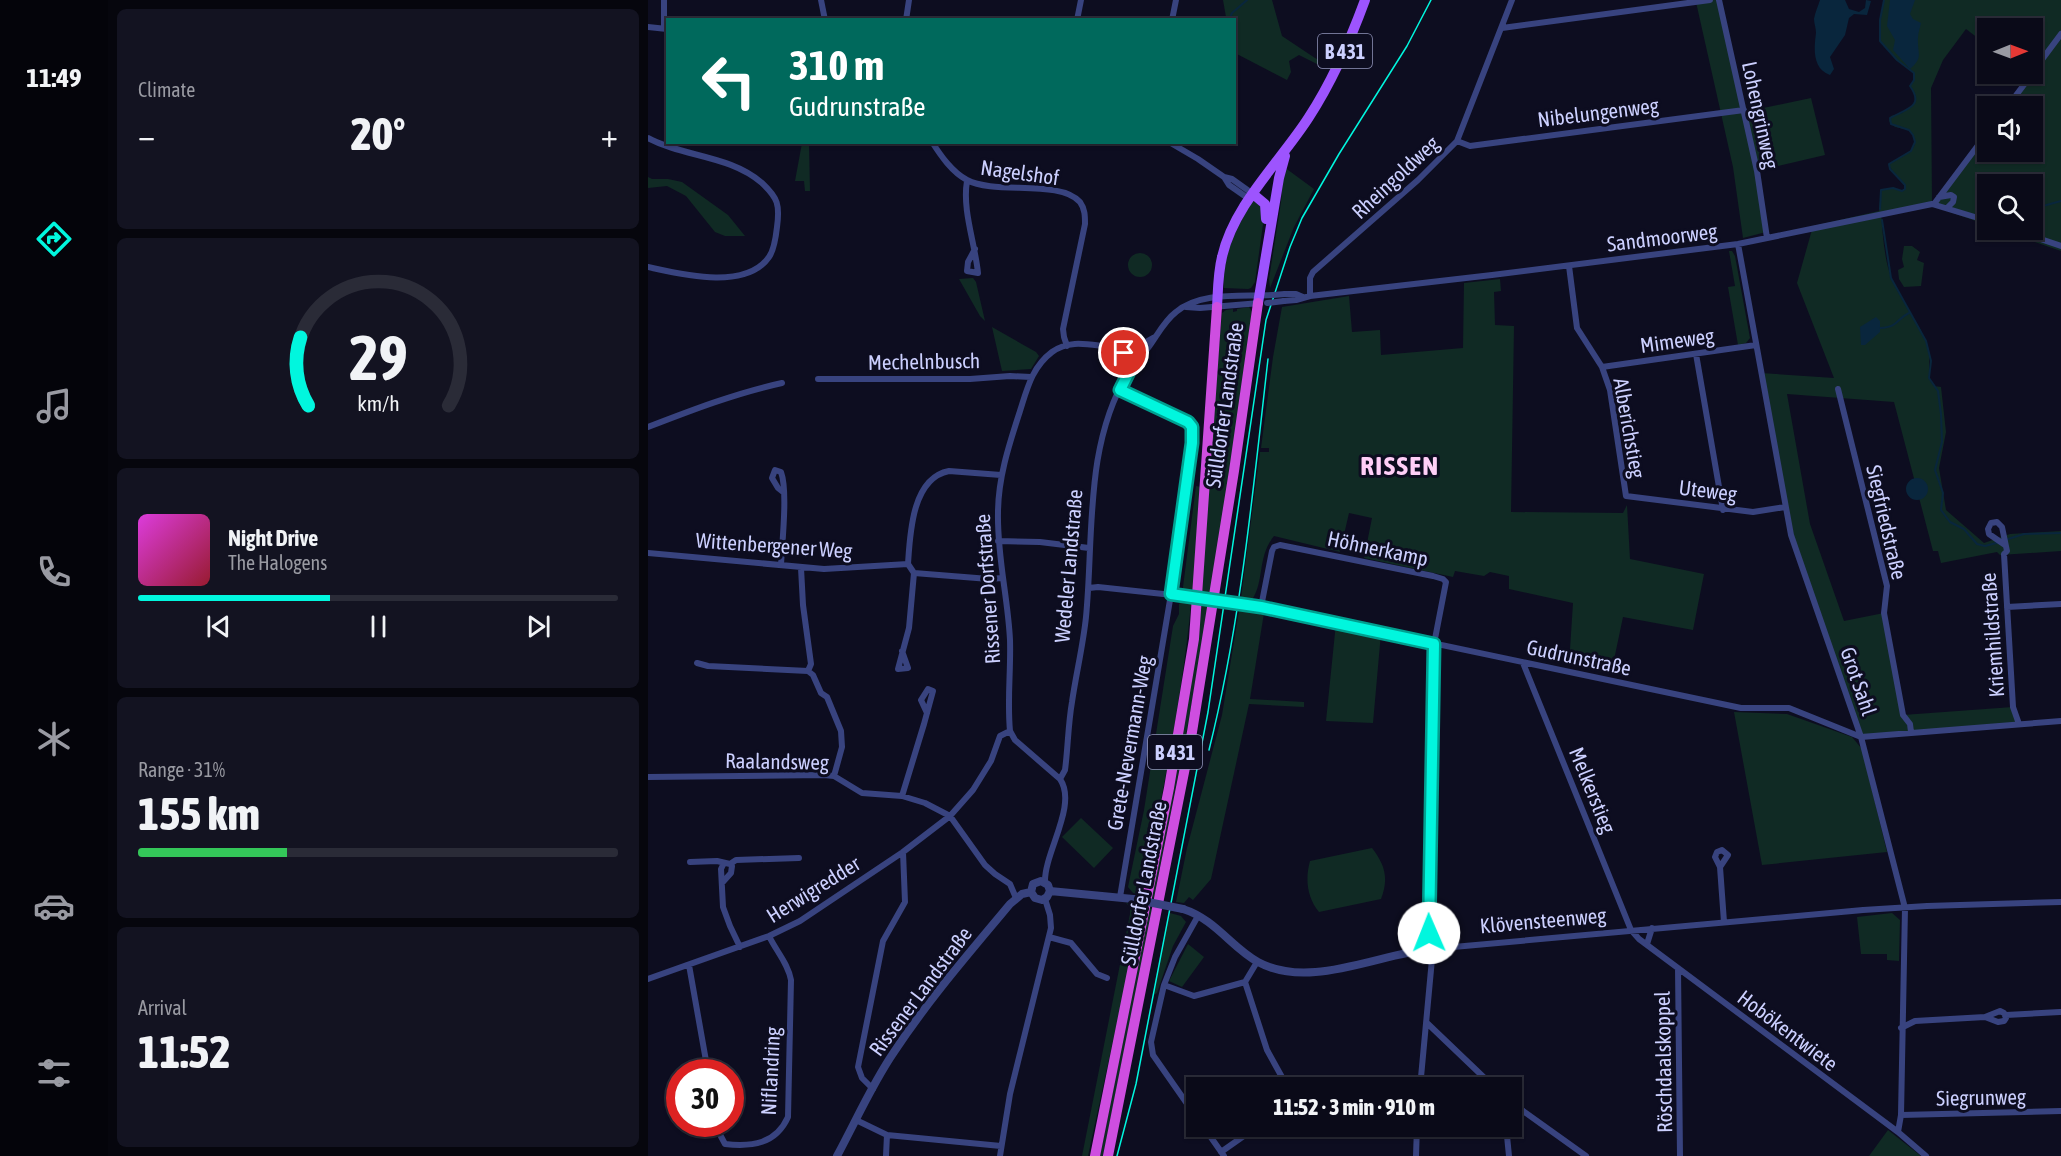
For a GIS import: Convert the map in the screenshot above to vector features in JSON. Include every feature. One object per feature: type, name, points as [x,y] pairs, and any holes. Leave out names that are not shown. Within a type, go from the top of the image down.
[{"type":"highway","name":"Sülldorfer Landstraße","points":[[1108,1156],[1192,732],[1263,299]]},
{"type":"highway","name":"Sülldorfer Landstraße","points":[[1095,1156],[1169,788],[1194,639],[1217,302]]},
{"type":"main road","name":"B 431","points":[[1217,302],[1225,245],[1235,221],[1319,100],[1345,50],[1365,0]]},
{"type":"main road","name":"B 431","points":[[1263,299],[1262,279],[1286,150]]},
{"type":"main road","points":[[1251,196],[1262,200],[1267,207],[1260,260],[1262,279]]},
{"type":"street","points":[[648,27],[666,28],[664,0]]},
{"type":"street","points":[[821,0],[825,18]]},
{"type":"street","points":[[906,18],[909,0]]},
{"type":"street","points":[[1077,18],[1081,0]]},
{"type":"street","points":[[1172,18],[1176,0]]},
{"type":"street","name":"Rheingoldweg","points":[[1306,296],[1313,272],[1418,180],[1457,141],[1512,0]]},
{"type":"street","points":[[1502,28],[1710,0]]},
{"type":"street","name":"Lohengrinweg","points":[[1719,0],[1757,171],[1767,238]]},
{"type":"street","points":[[2043,58],[2061,34]]},
{"type":"street","name":"Nibelungenweg","points":[[1457,141],[1470,146],[1744,110]]},
{"type":"street","points":[[648,138],[660,145],[733,166],[753,176],[771,192],[779,207],[771,255],[754,270],[732,277],[701,278],[648,267]]},
{"type":"street","name":"Nagelshof","points":[[933,144],[947,163],[967,181],[1013,188],[1044,188],[1070,195],[1079,201],[1085,212],[1085,224],[1064,329],[1067,346]]},
{"type":"street","points":[[1172,144],[1224,177],[1228,185],[1251,196]]},
{"type":"street","points":[[1977,147],[1935,204],[1977,218]]},
{"type":"street","points":[[967,181],[965,196],[975,249]]},
{"type":"street","points":[[1939,197],[1951,195],[1954,197],[1947,208]]},
{"type":"street","name":"Sandmoorweg","points":[[1263,299],[1569,266],[1738,244],[1935,204]]},
{"type":"street","points":[[2043,240],[2061,246]]},
{"type":"street","name":"Grot Sahl","points":[[1738,244],[1791,535],[1861,737],[1905,908],[1901,1115],[1898,1132]]},
{"type":"street","name":"Alberichstieg","points":[[1569,266],[1577,328],[1602,367],[1610,390],[1626,496]]},
{"type":"street","name":"Wedeler Landstraße","points":[[1042,881],[1064,807],[1064,786],[1060,779],[1065,770],[1071,704],[1085,624],[1091,562],[1089,548],[1092,495],[1098,458],[1110,414],[1129,372],[1154,337],[1176,312],[1186,307],[1192,308],[1217,302],[1263,299]]},
{"type":"street","points":[[1067,346],[1090,344],[1124,349],[1137,346],[1154,337]]},
{"type":"street","name":"Mimeweg","points":[[1602,367],[1756,345]]},
{"type":"street","name":"Rissener Dorfstraße","points":[[1010,731],[1008,701],[1010,634],[998,541],[1001,475],[1031,378],[1051,353],[1067,346]]},
{"type":"street","points":[[1124,349],[1129,372]]},
{"type":"street","points":[[1696,354],[1723,510]]},
{"type":"street","name":"Mechelnbusch","points":[[818,380],[970,379],[1010,376],[1031,378]]},
{"type":"street","points":[[648,427],[695,409],[782,383]]},
{"type":"street","name":"Siegfriedstraße","points":[[1838,388],[1887,586],[1884,613],[1903,715],[1910,724],[1911,732]]},
{"type":"street","name":"Grete-Nevermann-Weg","points":[[1120,390],[1185,421],[1192,427],[1192,443],[1171,594],[1120,897]]},
{"type":"street","points":[[902,651],[909,628],[914,573],[908,564],[913,517],[920,495],[930,481],[942,472],[1001,475]]},
{"type":"street","points":[[781,565],[783,492]]},
{"type":"street","name":"Uteweg","points":[[1626,496],[1723,510],[1753,512],[1785,507]]},
{"type":"street","name":"Kriemhildstraße","points":[[2005,545],[1989,534],[1988,528],[1993,522],[2001,525],[2007,551],[2004,555],[2013,707],[2019,724]]},
{"type":"street","points":[[998,541],[1040,542],[1089,548]]},
{"type":"street","name":"Höhnerkamp","points":[[1261,607],[1271,554],[1275,546],[1283,545],[1443,579],[1446,586],[1434,644]]},
{"type":"street","name":"Wittenbergener Weg","points":[[648,553],[801,568],[837,569],[908,564]]},
{"type":"street","points":[[801,568],[803,605],[811,664],[808,671]]},
{"type":"street","points":[[914,573],[1002,578]]},
{"type":"street","name":"Gudrunstraße","points":[[1089,588],[1098,586],[1171,594],[1261,607],[1741,708],[1789,708],[1861,737],[2061,721]]},
{"type":"street","points":[[2007,608],[2061,604]]},
{"type":"street","points":[[1421,1077],[1432,959],[1428,923],[1434,644]]},
{"type":"street","points":[[698,663],[708,666],[808,671],[813,675],[821,693],[827,697],[841,730],[842,747],[834,776]]},
{"type":"street","name":"Melkerstieg","points":[[1523,663],[1631,930]]},
{"type":"street","points":[[902,796],[927,713]]},
{"type":"street","points":[[950,816],[973,790],[991,761],[1000,736],[1010,731],[1016,740],[1060,779]]},
{"type":"street","name":"Raalandsweg","points":[[648,777],[803,774],[834,776],[862,793],[902,796],[925,803],[950,816],[985,865],[1010,884],[1016,898]]},
{"type":"street","name":"Herwigredder","points":[[648,979],[769,936],[800,921],[903,852],[950,816]]},
{"type":"street","points":[[873,1089],[862,1077],[858,1067],[882,941],[905,902],[903,852]]},
{"type":"street","points":[[740,947],[723,907],[721,869],[727,863],[736,860],[799,858]]},
{"type":"street","points":[[690,862],[727,863]]},
{"type":"street","points":[[722,884],[731,873],[727,863]]},
{"type":"street","points":[[1720,867],[1724,922]]},
{"type":"street","points":[[1000,1156],[1010,1094],[1051,924],[1047,895],[1042,881],[1031,886],[1031,892],[1038,900],[1047,895]]},
{"type":"street","name":"Rissener Landstraße","points":[[837,1156],[892,1054],[943,984],[1016,898],[1031,892]]},
{"type":"street","name":"Klövensteenweg","points":[[1047,895],[1120,897],[1183,909],[1198,916],[1257,962],[1276,969],[1301,973],[1342,968],[1431,949],[1652,928],[1905,908],[2061,902]]},
{"type":"street","points":[[1186,1102],[1152,1052],[1151,1042],[1164,985],[1175,957],[1198,916]]},
{"type":"street","points":[[1647,944],[1652,928]]},
{"type":"street","name":"Hobökentwiete","points":[[1631,930],[1678,968],[1898,1132],[1926,1156]]},
{"type":"street","name":"Niflandring","points":[[721,1137],[725,1144],[741,1146],[758,1144],[770,1140],[780,1131],[788,1117],[791,980],[787,966],[769,936]]},
{"type":"street","points":[[1049,937],[1071,944],[1097,974],[1107,978]]},
{"type":"street","points":[[1164,985],[1194,996],[1245,982],[1257,962]]},
{"type":"street","points":[[689,965],[706,1059]]},
{"type":"street","name":"Röschdaalskoppel","points":[[1678,968],[1680,1156]]},
{"type":"street","points":[[1245,982],[1266,1050],[1282,1077]]},
{"type":"street","points":[[1901,1028],[1915,1021],[1985,1017],[2003,1022],[2006,1015],[2060,1012]]},
{"type":"street","points":[[1902,1013],[1915,1021]]},
{"type":"street","points":[[1427,1023],[1483,1077]]},
{"type":"street","points":[[1522,1110],[1586,1156]]},
{"type":"street","name":"Siegrunweg","points":[[1901,1115],[2061,1111]]},
{"type":"street","points":[[856,1120],[887,1135],[1001,1146]]},
{"type":"street","points":[[886,1156],[887,1135]]},
{"type":"street","points":[[1211,1137],[1223,1154],[1244,1137]]},
{"type":"street","points":[[1416,1156],[1417,1137]]},
{"type":"street","points":[[1507,1137],[1509,1156]]},
{"type":"green space","points":[[1223,0],[1272,0],[1282,36],[1327,64],[1325,68],[1299,55],[1289,61],[1291,72],[1287,80],[1236,54],[1236,18],[1226,17]]},
{"type":"green space","points":[[1719,0],[1744,112],[1811,98],[1825,155],[1757,171],[1766,232],[1743,238],[1733,167],[1696,2]]},
{"type":"green space","points":[[1884,0],[2061,0],[2061,251],[2029,240],[2043,240],[2043,174],[1977,174],[1977,221],[1933,206],[1881,213],[1884,248],[1890,274],[1928,347],[1931,382],[1934,386],[1941,387],[1946,432],[1939,468],[1946,510],[1984,543],[2010,534],[2061,531],[2061,551],[2000,555],[1997,552],[1941,563],[1938,551],[1933,551],[1894,402],[1787,394],[1810,524],[1844,621],[1884,613],[1903,715],[2013,707],[2019,724],[1861,737],[1791,535],[1761,373],[1834,378],[1797,283],[1813,226],[1879,211],[1881,190],[1893,188],[1902,191],[1905,189],[1889,164],[1913,148],[1914,137],[1909,130],[1895,127],[1889,121],[1891,116],[1902,113],[1914,104],[1916,96],[1910,86],[1915,77],[1912,71],[1897,60],[1881,43],[1880,20]]},
{"type":"green space","points":[[802,144],[809,144],[810,191],[805,191],[804,181],[795,181]]},
{"type":"green space","points":[[1284,167],[1314,189],[1294,227],[1270,288],[1269,279]]},
{"type":"green space","points":[[648,177],[682,182],[728,215],[745,236],[725,236],[715,232],[686,196],[667,186],[648,188]]},
{"type":"green space","points":[[1255,201],[1265,210],[1255,282],[1248,289],[1224,288],[1225,264],[1231,243],[1246,212]]},
{"type":"green space","points":[[1904,246],[1912,246],[1920,252],[1917,260],[1924,263],[1921,286],[1904,287],[1899,279],[1898,270],[1904,267],[1902,259]]},
{"type":"green space","points":[[1729,251],[1732,251],[1735,256],[1750,338],[1746,343],[1738,345],[1728,287],[1735,286]]},
{"type":"green space","points":[[1140,253],[1148,257],[1152,265],[1148,273],[1140,277],[1132,273],[1128,265],[1132,257]]},
{"type":"green space","points":[[973,278],[976,282],[985,321],[959,279]]},
{"type":"green space","points":[[1500,279],[1501,291],[1494,292],[1495,325],[1514,326],[1511,512],[1623,513],[1627,505],[1630,559],[1704,574],[1693,630],[1623,617],[1611,674],[1569,665],[1573,603],[1509,589],[1509,576],[1490,572],[1484,576],[1455,571],[1453,577],[1364,558],[1372,518],[1349,513],[1340,552],[1274,536],[1265,552],[1259,584],[1252,600],[1241,598],[1260,452],[1269,452],[1269,448],[1261,448],[1282,307],[1349,296],[1352,332],[1380,330],[1381,355],[1463,348],[1464,283]]},
{"type":"green space","points":[[1249,307],[1252,312],[1223,523],[1189,719],[1154,898],[1151,897],[1185,718],[1222,313],[1226,310],[1233,309],[1233,312]]},
{"type":"green space","points":[[992,327],[1036,352],[1039,356],[1031,369],[1002,371]]},
{"type":"green space","points":[[1196,486],[1201,487],[1194,592],[1183,590],[1183,587]]},
{"type":"green space","points":[[1181,602],[1191,603],[1187,640],[1143,895],[1133,893],[1128,887],[1144,810],[1173,626],[1179,614]]},
{"type":"green space","points":[[1239,611],[1264,613],[1250,699],[1304,702],[1304,707],[1249,704],[1211,879],[1193,900],[1189,897],[1184,903],[1176,902],[1187,848],[1222,715]]},
{"type":"green space","points":[[1336,623],[1381,633],[1373,723],[1326,721]]},
{"type":"green space","points":[[1734,712],[1787,714],[1852,737],[1862,749],[1887,852],[1762,865]]},
{"type":"green space","points":[[1081,818],[1113,848],[1094,868],[1062,837]]},
{"type":"green space","points":[[1372,848],[1383,866],[1385,885],[1381,899],[1319,912],[1308,888],[1310,861]]},
{"type":"green space","points":[[1126,903],[1142,907],[1088,1156],[1082,1156],[1130,914],[1130,908]]},
{"type":"green space","points":[[1149,908],[1153,909],[1103,1156],[1100,1156]]},
{"type":"green space","points":[[1170,913],[1181,916],[1186,922],[1173,946],[1157,993],[1154,995]]},
{"type":"green space","points":[[1892,913],[1900,920],[1899,961],[1887,960],[1887,954],[1861,954],[1857,917]]},
{"type":"green space","points":[[1188,944],[1204,957],[1182,987],[1169,981]]},
{"type":"green space","points":[[1888,1130],[1921,1156],[1869,1156]]},
{"type":"water","points":[[1820,0],[1845,0],[1849,9],[1859,12],[1865,8],[1866,0],[1871,1],[1867,15],[1854,14],[1849,18],[1845,35],[1830,57],[1834,69],[1830,75],[1820,68],[1816,57],[1814,19]]},
{"type":"water","points":[[1890,0],[1915,0],[1910,14],[1913,19],[1921,23],[1918,36],[1919,55],[1910,69],[1893,50],[1895,40],[1887,26]]},
{"type":"water","points":[[1876,317],[1880,321],[1880,332],[1865,345],[1861,345],[1860,327]]},
{"type":"water","points":[[1917,478],[1925,481],[1928,489],[1925,497],[1917,500],[1909,497],[1906,489],[1909,481]]},
{"type":"waterway","points":[[1230,18],[1232,13],[1247,0]]},
{"type":"waterway","points":[[1880,209],[1881,190],[1893,188],[1902,191],[1905,189],[1905,185],[1890,169],[1889,164],[1911,151],[1915,142],[1909,130],[1891,124],[1890,118],[1914,103],[1914,93],[1910,86],[1914,80],[1914,73],[1897,60],[1880,41],[1880,20],[1884,0]]},
{"type":"waterway","points":[[2043,206],[2061,201]]},
{"type":"waterway","points":[[1882,220],[1891,278],[1926,341],[1931,361],[1929,378],[1938,391],[1942,442],[1935,470],[1943,493],[1941,510],[1950,522],[1964,529],[1977,544],[1985,546],[2000,542]]},
{"type":"waterway","points":[[1880,328],[1894,324],[1909,313]]},
{"type":"waterway","points":[[2005,540],[2024,534],[2061,533]]},
{"type":"tram line","points":[[1117,1156],[1136,1084],[1208,712],[1266,320],[1302,218],[1407,46],[1431,0]]},
{"type":"tram line","points":[[1209,750],[1238,605],[1268,359]]},
{"type":"district","name":"RISSEN","points":[[1400,465]]},
{"type":"route","points":[[1124,353],[1129,372],[1120,390],[1188,422],[1193,431],[1171,594],[1261,607],[1434,644],[1429,933]]}]
